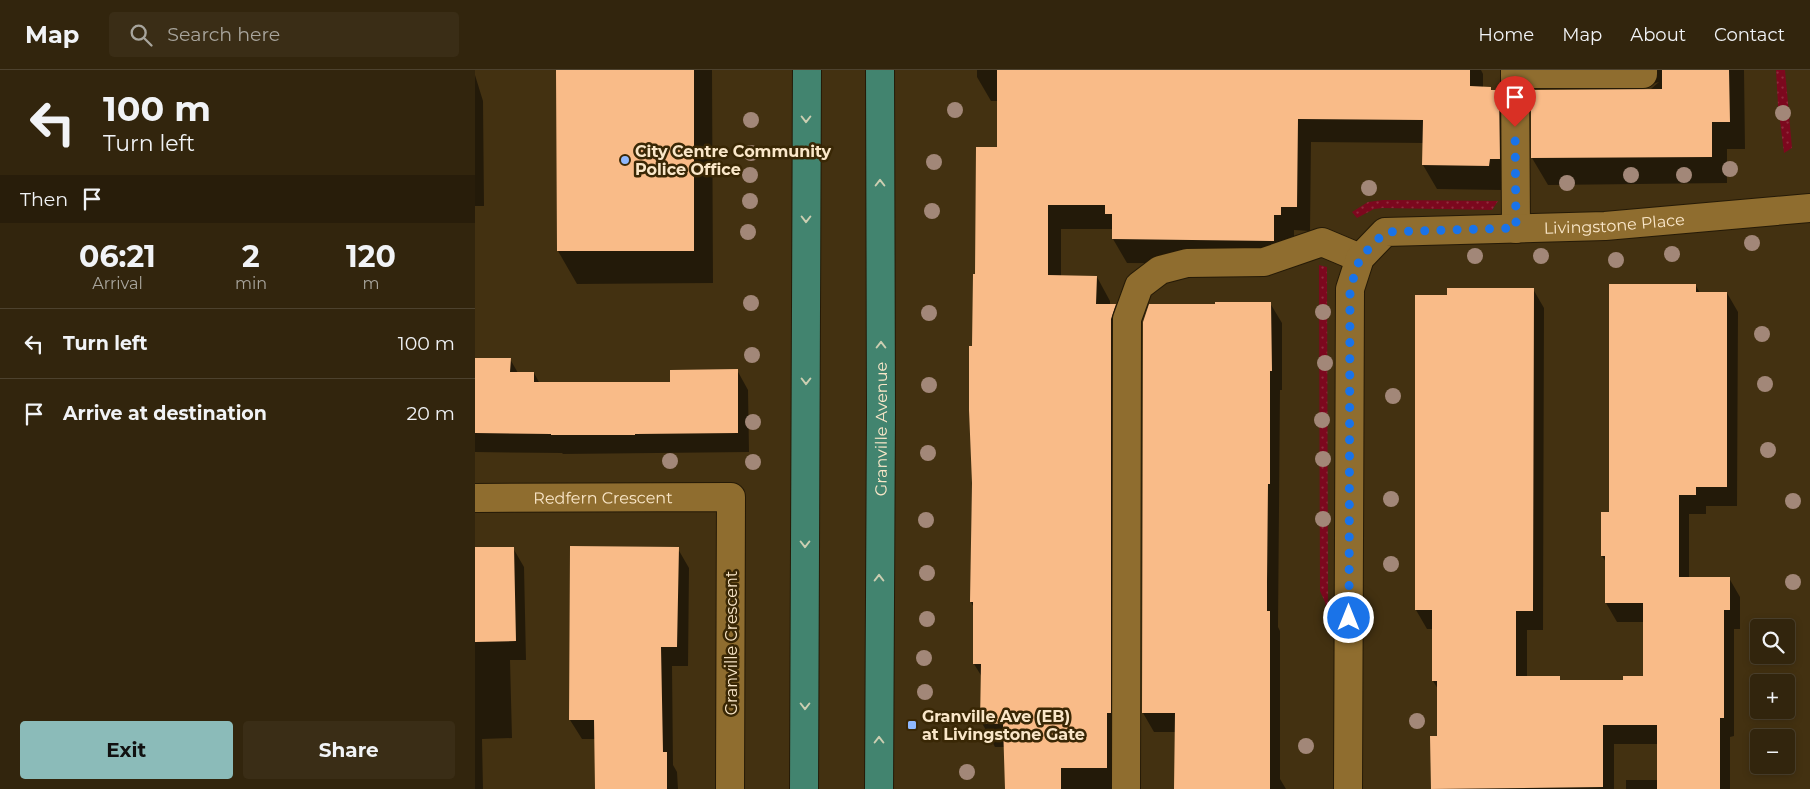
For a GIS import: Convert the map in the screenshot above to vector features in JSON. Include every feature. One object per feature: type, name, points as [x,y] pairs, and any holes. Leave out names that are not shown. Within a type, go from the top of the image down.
[{"type":"main road","points":[[804,789],[807,70]]},
{"type":"main road","name":"Granville Avenue","points":[[879,789],[880,70]]},
{"type":"street","points":[[1516,228],[1515,72],[1643,74],[1643,70]]},
{"type":"street","name":"Livingstone Place","points":[[1348,789],[1350,289],[1360,258],[1385,232],[1605,226],[1810,208]]},
{"type":"street","points":[[1126,789],[1127,319],[1139,286],[1160,270],[1187,263],[1264,262],[1321,242],[1360,258]]},
{"type":"street","name":"Redfern Crescent","points":[[475,498],[731,497]]},
{"type":"street","name":"Granville Crescent","points":[[730,789],[731,497]]},
{"type":"shaded area","points":[[1776,70],[1785,70],[1792,148],[1784,153],[1778,105]]},
{"type":"shaded area","points":[[1383,200],[1498,201],[1492,210],[1383,208],[1374,209],[1357,218],[1352,212],[1368,202]]},
{"type":"shaded area","points":[[1319,265],[1327,267],[1328,615],[1320,591]]},
{"type":"building","name":"City Centre Community Police Office","points":[[556,70],[694,70],[694,251],[557,251]]},
{"type":"building","points":[[997,70],[1470,70],[1470,86],[1491,87],[1491,90],[1499,90],[1500,159],[1490,159],[1489,166],[1422,165],[1423,120],[1298,119],[1297,207],[1281,207],[1281,215],[1274,215],[1274,241],[1112,239],[1112,214],[1105,214],[1105,205],[1048,205],[1048,275],[1097,276],[1096,304],[1116,304],[1111,319],[1111,713],[1107,713],[1107,768],[1061,768],[1061,789],[1005,789],[1003,724],[980,723],[981,664],[973,664],[973,602],[970,602],[972,483],[969,346],[972,346],[973,274],[975,274],[976,147],[997,147]]},
{"type":"building","points":[[1662,70],[1729,70],[1730,122],[1712,122],[1712,157],[1531,158],[1531,90],[1662,89]]},
{"type":"building","points":[[1609,284],[1696,284],[1696,292],[1727,292],[1727,487],[1696,487],[1696,495],[1679,495],[1679,577],[1730,577],[1730,610],[1724,610],[1724,718],[1720,718],[1720,789],[1657,789],[1657,725],[1603,725],[1603,787],[1431,789],[1430,736],[1437,736],[1437,681],[1432,681],[1432,610],[1415,610],[1415,295],[1447,295],[1447,288],[1534,288],[1533,611],[1516,611],[1516,676],[1560,676],[1560,680],[1623,680],[1623,676],[1643,676],[1643,603],[1605,603],[1605,556],[1601,556],[1601,512],[1609,512]]},
{"type":"building","points":[[1215,302],[1271,302],[1272,371],[1270,371],[1270,484],[1268,484],[1267,583],[1267,611],[1270,611],[1270,789],[1174,789],[1175,713],[1142,713],[1143,322],[1149,304],[1215,304]]},
{"type":"building","points":[[475,358],[511,358],[510,372],[534,372],[534,382],[670,382],[670,370],[738,369],[738,433],[551,435],[475,433]]},
{"type":"building","points":[[570,546],[679,547],[677,647],[661,647],[663,752],[667,752],[667,789],[595,789],[594,720],[569,720]]},
{"type":"building","points":[[475,547],[514,547],[516,641],[475,642]]},
{"type":"place","name":"City Centre Community Police Office","points":[[625,160]]},
{"type":"place","name":"Granville Ave (EB) at Livingstone Gate","points":[[912,725]]},
{"type":"route","points":[[1349,618],[1350,289],[1360,258],[1385,232],[1516,228],[1515,127]]}]
